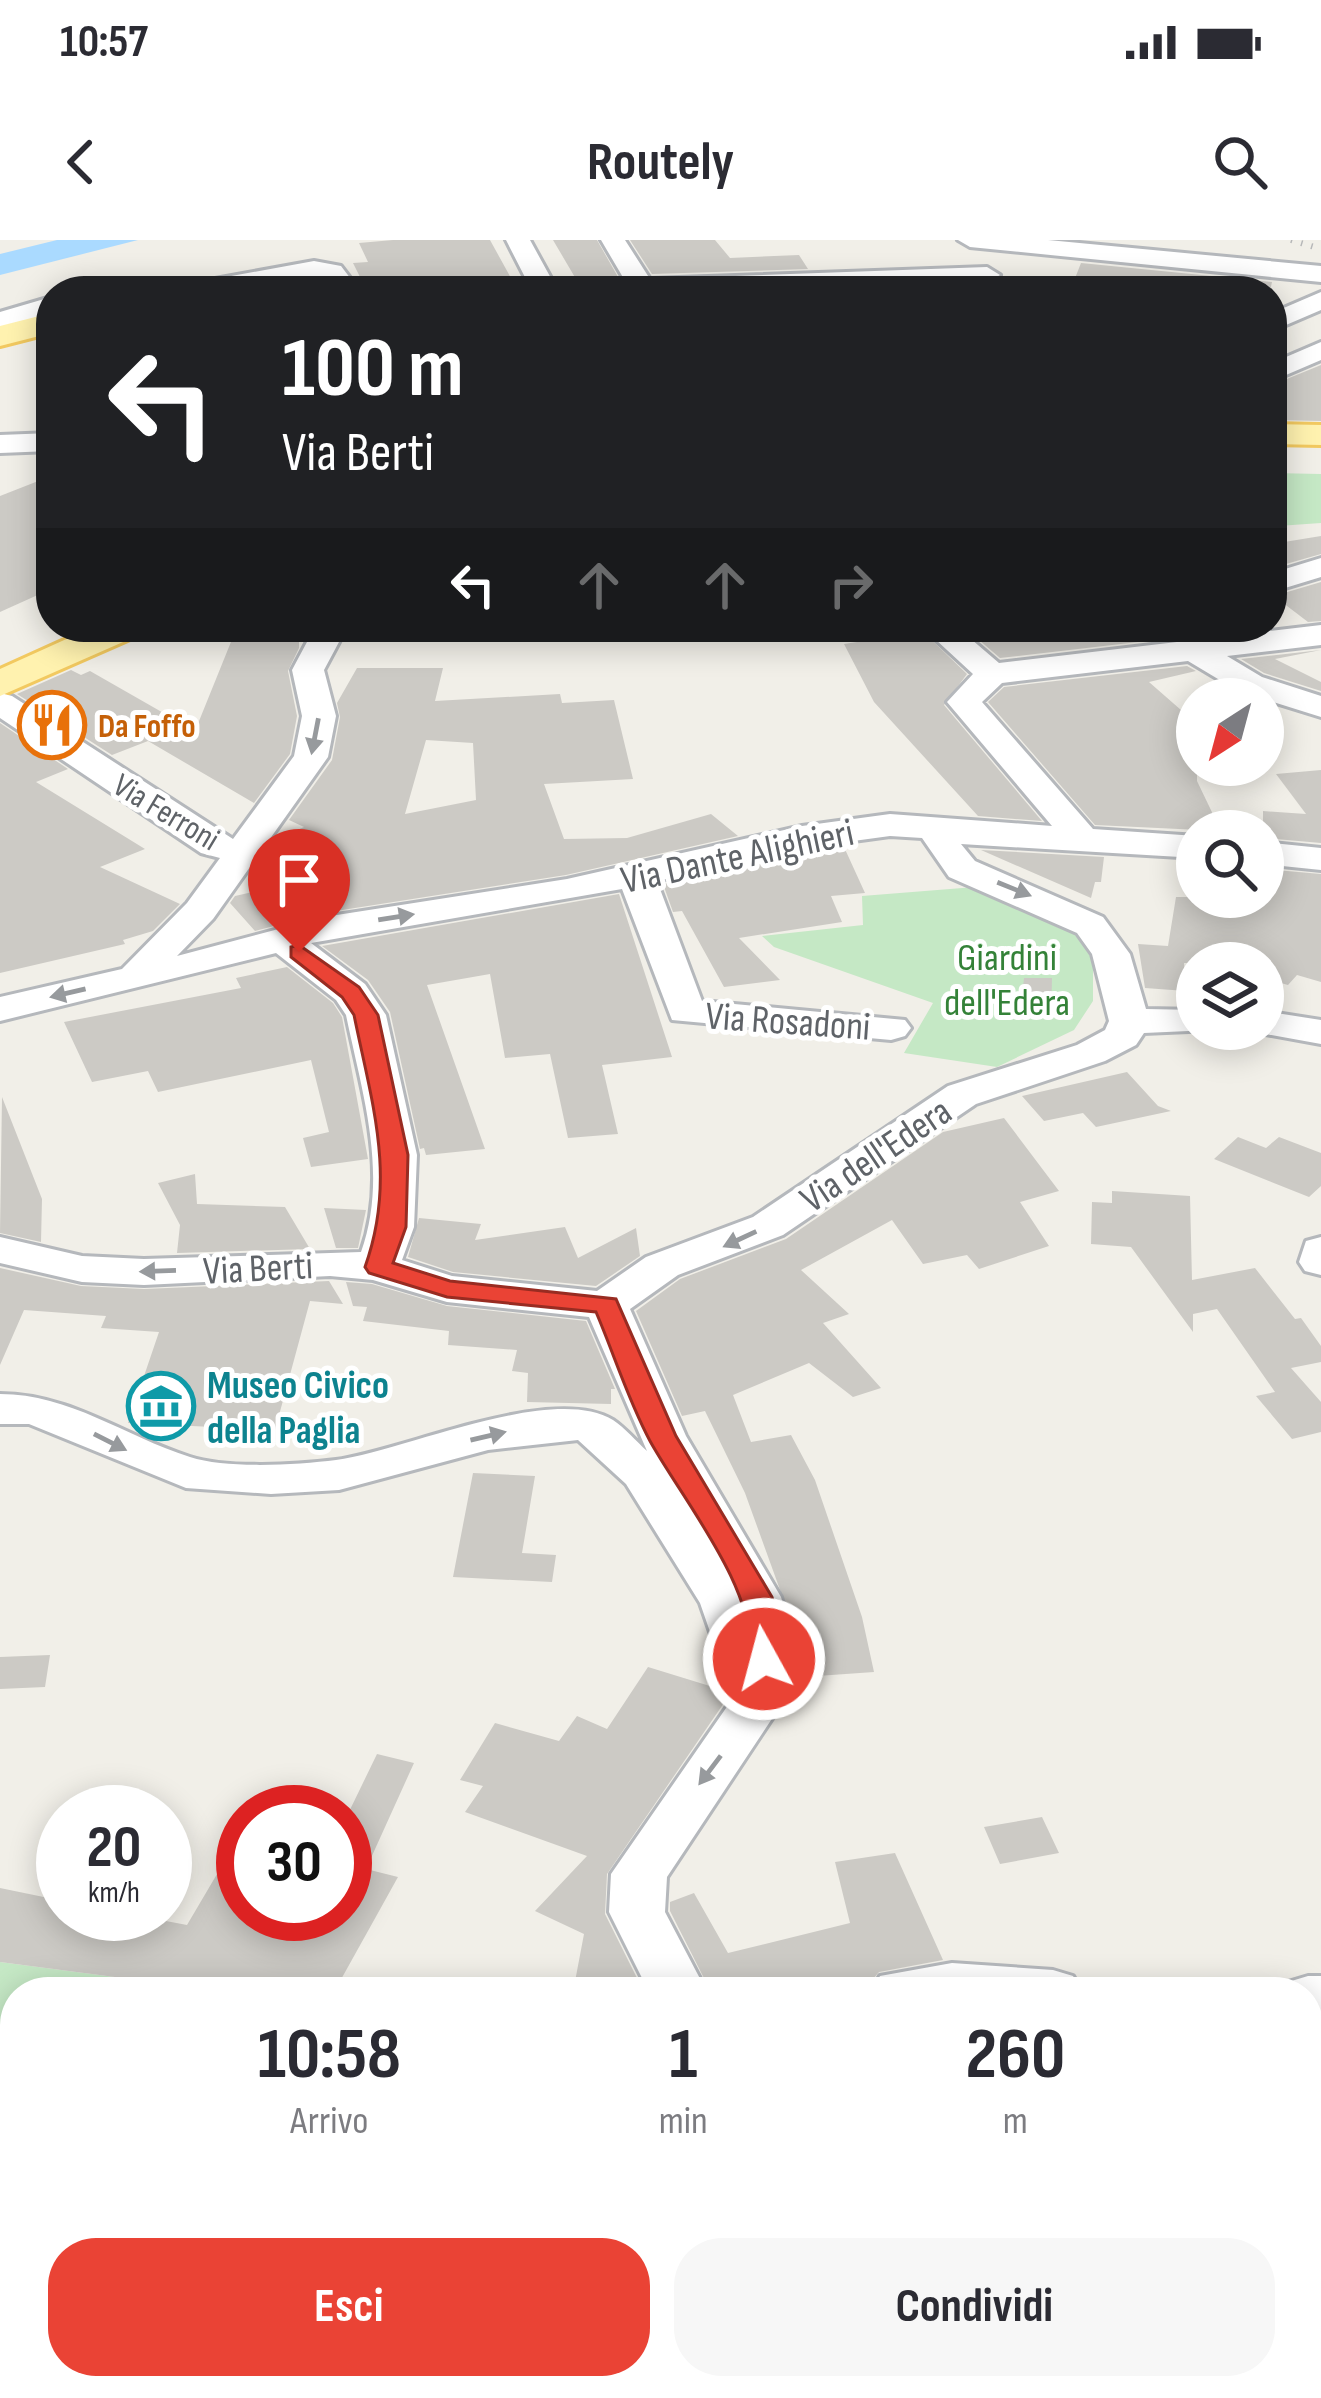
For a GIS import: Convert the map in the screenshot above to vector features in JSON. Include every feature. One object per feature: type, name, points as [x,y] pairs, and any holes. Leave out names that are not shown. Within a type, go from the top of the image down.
[{"type":"main road","points":[[0,336],[36,327]]},
{"type":"main road","points":[[1287,434],[1321,435]]},
{"type":"main road","points":[[0,684],[92,642]]},
{"type":"street","points":[[518,240],[536,276]]},
{"type":"street","points":[[613,240],[635,276]]},
{"type":"street","points":[[987,276],[971,240],[1321,274]]},
{"type":"street","points":[[276,276],[314,269],[332,271],[336,276]]},
{"type":"street","points":[[1287,283],[1321,288]]},
{"type":"street","points":[[1287,317],[1321,300]]},
{"type":"street","points":[[0,320],[36,309]]},
{"type":"street","points":[[1287,331],[1321,346]]},
{"type":"street","points":[[1287,365],[1321,346]]},
{"type":"street","points":[[0,444],[36,443]]},
{"type":"street","points":[[1287,576],[1316,561]]},
{"type":"street","points":[[1287,639],[1321,635]]},
{"type":"street","points":[[136,977],[200,911],[311,757],[319,716],[308,670],[323,642]]},
{"type":"street","points":[[955,642],[992,674]]},
{"type":"street","points":[[1080,836],[964,702],[992,674],[1262,642]]},
{"type":"street","points":[[1194,650],[1250,684],[1321,707]]},
{"type":"street","name":"Via Ferroni","points":[[0,703],[214,845],[240,852]]},
{"type":"street","name":"Via Dante Alighieri","points":[[0,1010],[281,939],[636,875],[802,837],[890,825],[1176,845]]},
{"type":"street","points":[[962,831],[939,840],[962,868],[1090,925],[1111,954],[1129,1021],[1176,1022]]},
{"type":"street","points":[[1284,855],[1321,859]]},
{"type":"street","name":"Via Rosadoni","points":[[636,875],[686,1012],[891,1028]]},
{"type":"street","points":[[281,939],[351,992],[366,1015],[396,1155],[392,1227],[378,1267]]},
{"type":"street","name":"Via dell'Edera","points":[[606,1304],[662,1266],[768,1226],[962,1095],[1090,1053],[1122,1037],[1129,1021]]},
{"type":"street","points":[[1284,1026],[1321,1032]]},
{"type":"street","name":"Via Berti","points":[[0,1250],[82,1269],[123,1271],[330,1263],[378,1267],[447,1289],[606,1304]]},
{"type":"street","points":[[1321,1250],[1321,1262]]},
{"type":"street","points":[[606,1304],[662,1436],[756,1597],[767,1639],[764,1659],[748,1669]]},
{"type":"street","points":[[0,1409],[35,1409],[186,1473],[271,1479],[339,1475],[487,1436],[576,1423],[609,1440],[644,1474],[725,1604],[759,1699],[639,1874],[638,1912],[671,1977]]},
{"type":"green space","points":[[1287,473],[1321,474],[1321,523],[1287,525]]},
{"type":"green space","name":"Giardini dell'Edera","points":[[975,887],[1074,924],[1093,955],[1093,1001],[1074,1030],[997,1067],[904,1053],[933,1003],[774,947],[762,936],[863,925],[862,896]]},
{"type":"green space","points":[[0,1962],[115,1977],[0,1977]]},
{"type":"water","points":[[57,240],[138,240],[0,275],[0,254]]},
{"type":"building","points":[[490,240],[510,276],[360,276],[353,263],[368,262],[359,243]]},
{"type":"building","points":[[553,240],[597,240],[617,276],[574,276]]},
{"type":"building","points":[[630,240],[715,240],[730,258],[799,255],[808,269],[652,274]]},
{"type":"building","points":[[1081,263],[1212,276],[1076,276]]},
{"type":"building","points":[[1321,365],[1321,421],[1287,420],[1287,379]]},
{"type":"building","points":[[36,482],[36,596],[0,612],[0,496]]},
{"type":"building","points":[[1321,536],[1321,554],[1287,564],[1287,542]]},
{"type":"building","points":[[1321,582],[1321,621],[1308,622],[1287,606],[1287,592]]},
{"type":"building","points":[[231,642],[299,642],[288,671],[297,716],[290,754],[254,803],[148,741],[112,755],[17,694],[71,670],[81,675],[90,671],[195,731]]},
{"type":"building","points":[[934,642],[967,674],[944,705],[1042,821],[978,816],[874,702],[844,644]]},
{"type":"building","points":[[981,642],[1137,642],[1000,658]]},
{"type":"building","points":[[1321,650],[1275,659],[1321,682],[1321,691],[1264,673],[1241,659]]},
{"type":"building","points":[[1187,666],[1196,671],[1149,682],[1176,706],[1176,786],[1199,786],[1211,810],[1176,810],[1176,829],[1095,825],[988,702],[1004,687]]},
{"type":"building","points":[[357,668],[443,668],[435,701],[560,694],[562,703],[614,700],[633,779],[544,784],[564,839],[627,838],[711,814],[738,836],[566,875],[323,913],[255,931],[230,903],[235,896],[327,875],[277,839],[304,827],[289,820],[332,760],[340,717],[337,703]],"holes":[[[426,740],[473,743],[476,800],[405,814]]]},
{"type":"building","points":[[0,723],[68,769],[36,782],[145,849],[100,867],[180,904],[153,931],[123,940],[125,944],[0,973]]},
{"type":"building","points":[[1321,770],[1321,843],[1284,840],[1284,812],[1306,814],[1284,785],[1284,773]]},
{"type":"building","points":[[844,847],[865,893],[831,896],[842,922],[739,938],[780,980],[724,987],[682,911],[673,912],[663,884]]},
{"type":"building","points":[[981,850],[1104,857],[1101,882],[1095,882],[1091,898]]},
{"type":"building","points":[[1284,871],[1321,874],[1321,982],[1297,975],[1284,984],[1284,942],[1176,942],[1176,990],[1145,988],[1138,944],[1168,946],[1176,897],[1176,918],[1284,918]]},
{"type":"building","points":[[619,894],[672,1057],[602,1065],[618,1134],[568,1138],[550,1054],[505,1058],[490,974],[427,985],[485,1149],[426,1155],[420,1149],[390,1012],[368,980],[322,946]]},
{"type":"building","points":[[287,967],[333,1003],[342,1017],[368,1159],[311,1167],[303,1138],[329,1132],[311,1060],[158,1092],[148,1071],[92,1082],[64,1022],[241,988],[236,978]]},
{"type":"building","points":[[1024,978],[1052,978],[1051,1018],[1020,1015]]},
{"type":"building","points":[[1127,1072],[1158,1106],[1171,1111],[1096,1127],[1083,1113],[1044,1121],[1022,1096]]},
{"type":"building","points":[[2,1097],[42,1199],[41,1242],[0,1233]]},
{"type":"building","points":[[1004,1118],[1059,1191],[1020,1202],[1049,1246],[979,1269],[967,1255],[923,1264],[892,1220],[801,1270],[849,1314],[823,1323],[881,1388],[853,1397],[809,1363],[733,1395],[751,1442],[791,1435],[815,1480],[862,1617],[874,1672],[789,1678],[784,1652],[796,1634],[745,1493],[705,1411],[682,1416],[636,1311],[680,1279],[786,1239],[943,1132]]},
{"type":"building","points":[[1238,1137],[1266,1148],[1279,1137],[1321,1153],[1321,1186],[1309,1197],[1214,1159]]},
{"type":"building","points":[[195,1174],[197,1204],[285,1207],[310,1249],[177,1253],[180,1225],[158,1183]]},
{"type":"building","points":[[1112,1191],[1190,1196],[1192,1280],[1255,1268],[1295,1319],[1301,1318],[1321,1346],[1321,1362],[1291,1368],[1321,1402],[1321,1432],[1292,1439],[1256,1396],[1275,1392],[1217,1309],[1193,1314],[1193,1332],[1131,1247],[1091,1244],[1092,1202],[1112,1203]]},
{"type":"building","points":[[324,1208],[366,1210],[358,1248],[336,1248]]},
{"type":"building","points":[[419,1218],[481,1224],[475,1240],[565,1227],[578,1258],[636,1228],[640,1256],[596,1286],[453,1272],[408,1257]]},
{"type":"building","points":[[0,1268],[81,1286],[144,1289],[329,1281],[343,1304],[310,1301],[275,1430],[128,1423],[159,1332],[101,1328],[106,1316],[24,1310],[0,1365]]},
{"type":"building","points":[[346,1282],[372,1284],[447,1306],[586,1321],[615,1389],[611,1389],[611,1404],[527,1402],[528,1373],[512,1371],[517,1350],[448,1345],[449,1331],[363,1321],[367,1307],[353,1306]]},
{"type":"building","points":[[473,1473],[535,1476],[522,1553],[556,1555],[552,1582],[453,1577]]},
{"type":"building","points":[[50,1655],[45,1687],[0,1689],[0,1657]]},
{"type":"building","points":[[648,1667],[726,1691],[728,1697],[607,1874],[605,1914],[636,1977],[576,1977],[584,1934],[535,1911],[587,1856],[465,1812],[483,1786],[460,1780],[495,1723],[559,1741],[577,1716],[607,1729]]},
{"type":"building","points":[[377,1754],[414,1763],[372,1856],[372,1785],[362,1785]]},
{"type":"building","points":[[1042,1817],[1059,1853],[1000,1864],[984,1827]]},
{"type":"building","points":[[895,1853],[943,1960],[879,1972],[875,1977],[703,1977],[670,1911],[670,1902],[694,1893],[728,1953],[850,1923],[835,1862]]},
{"type":"building","points":[[372,1870],[398,1877],[372,1924]]},
{"type":"building","points":[[216,1876],[216,1941],[362,1941],[342,1977],[115,1977],[0,1962],[0,1888],[36,1895],[36,1941],[192,1941],[192,1917]]},
{"type":"railway","points":[[1291,240],[1321,249]]},
{"type":"place","name":"Da Foffo","points":[[52,725]]},
{"type":"place","name":"Museo Civico della Paglia","points":[[161,1406]]},
{"type":"route","points":[[299,952],[351,992],[366,1015],[396,1155],[392,1227],[378,1267],[447,1289],[606,1304],[662,1436],[756,1597],[767,1639],[764,1659]]}]
